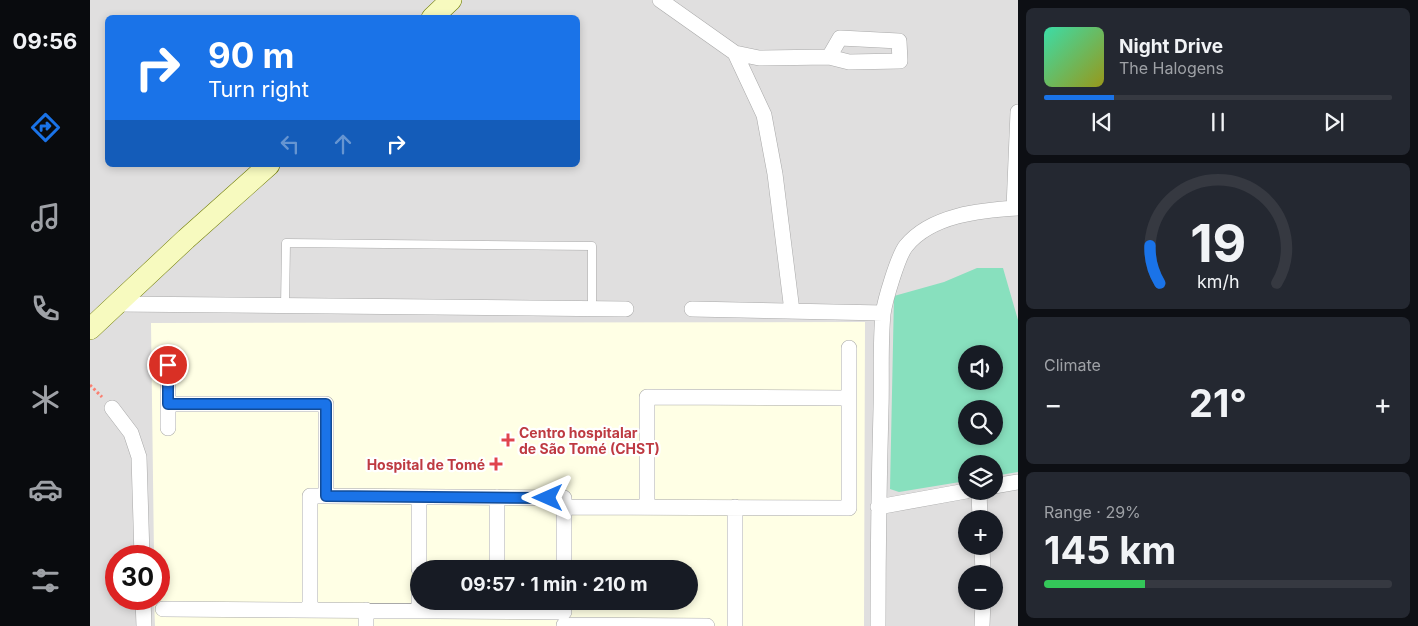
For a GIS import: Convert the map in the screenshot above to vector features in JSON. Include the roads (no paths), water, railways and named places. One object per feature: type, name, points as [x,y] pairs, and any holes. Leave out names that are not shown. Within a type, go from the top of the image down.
[{"type":"main road","points":[[435,15],[452,0]]},
{"type":"main road","points":[[90,329],[267,167]]},
{"type":"street","points":[[660,0],[735,53],[758,58],[829,57]]},
{"type":"street","points":[[735,53],[764,115],[775,174],[792,311]]},
{"type":"street","points":[[878,626],[878,507],[883,312],[897,264],[905,247],[917,234],[935,224],[958,216],[983,210],[1016,208],[1018,112]]},
{"type":"street","points":[[116,304],[626,309]]},
{"type":"street","points":[[692,309],[883,312]]},
{"type":"street","points":[[564,507],[849,508],[849,348]]},
{"type":"street","points":[[168,365],[168,428]]},
{"type":"street","points":[[647,507],[647,397],[849,398]]},
{"type":"street","points":[[168,404],[326,404],[326,496]]},
{"type":"street","points":[[112,408],[131,433],[139,457],[142,545]]},
{"type":"street","points":[[1003,484],[1018,482]]},
{"type":"street","points":[[878,507],[958,492]]},
{"type":"street","points":[[310,610],[310,496],[564,498],[564,560]]},
{"type":"street","points":[[419,497],[419,560]]},
{"type":"street","points":[[497,497],[497,560]]},
{"type":"street","points":[[735,508],[735,626]]},
{"type":"street","points":[[170,609],[435,610]]},
{"type":"street","points":[[143,610],[144,626]]},
{"type":"street","points":[[366,610],[366,626]]},
{"type":"street","points":[[524,610],[564,616],[707,626]]},
{"type":"street","points":[[982,626],[983,610]]},
{"type":"lane","points":[[286,307],[286,243],[592,246],[592,309]]},
{"type":"place","name":"Centro hospitalar de São Tomé (CHST)","points":[[508,440]]},
{"type":"place","name":"Hospital de Tomé","points":[[496,464]]}]
